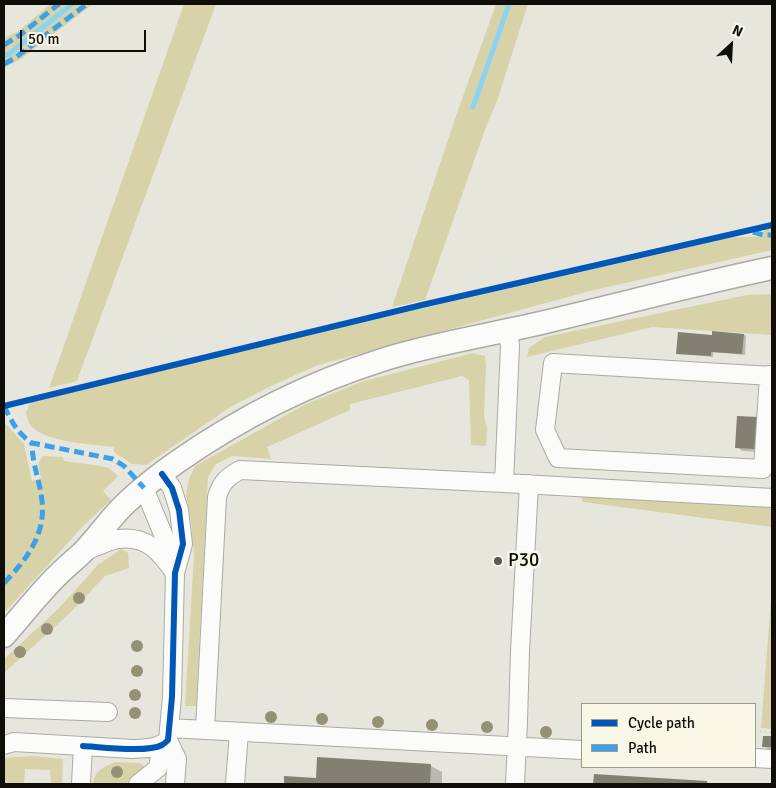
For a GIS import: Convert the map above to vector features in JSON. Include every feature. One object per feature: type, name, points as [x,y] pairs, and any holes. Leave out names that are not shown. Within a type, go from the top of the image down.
[{"type":"main road","points":[[4,636],[51,582],[82,552],[125,504],[184,457],[251,415],[287,397],[334,377],[424,348],[508,331],[770,270]]},
{"type":"street","points":[[504,483],[510,346],[508,331]]},
{"type":"street","points":[[553,363],[771,376],[769,435],[763,469],[558,458],[545,430],[553,363]]},
{"type":"street","points":[[205,729],[217,497],[220,486],[230,476],[240,470],[772,498]]},
{"type":"street","points":[[138,784],[158,768],[166,738],[172,697],[175,573],[183,544],[179,510],[172,488],[162,474]]},
{"type":"street","points":[[515,784],[529,484]]},
{"type":"street","points":[[144,488],[165,539],[175,573]]},
{"type":"street","points":[[82,552],[117,539],[138,539],[148,543],[157,550],[175,573]]},
{"type":"street","points":[[4,708],[108,712]]},
{"type":"street","points":[[4,745],[14,742],[133,749],[150,748],[166,738],[205,729],[581,750]]},
{"type":"street","points":[[235,784],[239,732]]},
{"type":"street","points":[[166,738],[177,759],[175,784]]},
{"type":"street","points":[[80,784],[83,746]]},
{"type":"street","points":[[756,758],[772,759]]},
{"type":"path","points":[[756,731],[772,732]]},
{"type":"shaded area","points":[[51,4],[93,4],[21,59],[4,68],[4,38],[17,32]]},
{"type":"shaded area","points":[[184,4],[216,4],[77,381],[49,388]]},
{"type":"shaded area","points":[[496,4],[528,4],[497,101],[425,300],[392,307],[456,116]]},
{"type":"shaded area","points":[[772,228],[772,250],[590,291],[318,365],[232,406],[146,465],[132,464],[114,452],[114,447],[59,440],[39,432],[32,427],[27,418],[26,412],[30,403],[262,346],[733,237],[762,237],[764,230]]},
{"type":"shaded area","points":[[772,294],[772,335],[652,327],[527,357],[529,348],[545,337],[747,295]]},
{"type":"shaded area","points":[[473,353],[485,356],[484,416],[487,428],[486,446],[471,445],[469,380],[462,376],[350,404],[350,410],[267,447],[271,459],[232,456],[216,464],[208,477],[196,706],[185,706],[194,556],[191,521],[186,495],[189,479],[195,466],[304,405],[364,381]]},
{"type":"shaded area","points":[[4,422],[24,444],[32,481],[41,478],[38,464],[43,456],[63,457],[64,461],[109,468],[118,476],[103,491],[111,500],[83,526],[4,613]]},
{"type":"shaded area","points":[[580,494],[772,506],[772,527],[583,502]]},
{"type":"shaded area","points":[[121,549],[128,553],[129,568],[105,576],[71,612],[4,673],[4,659],[59,608],[98,565]]},
{"type":"shaded area","points":[[772,587],[772,729],[761,728]]},
{"type":"shaded area","points":[[34,756],[63,759],[62,784],[51,784],[50,770],[25,769],[24,784],[4,783],[4,758]]},
{"type":"shaded area","points":[[116,762],[140,763],[145,767],[126,784],[93,784],[100,770]]},
{"type":"building","points":[[712,331],[744,334],[742,354],[711,352],[711,356],[676,354],[678,332],[712,335]]},
{"type":"building","points":[[737,416],[758,417],[756,449],[735,448]]},
{"type":"building","points":[[763,736],[772,736],[772,747],[762,747]]},
{"type":"building","points":[[317,757],[431,764],[430,784],[284,784],[284,776],[316,778]]},
{"type":"building","points":[[594,774],[707,781],[707,784],[593,784]]},
{"type":"waterway","points":[[4,56],[72,4]]},
{"type":"waterway","points":[[473,107],[509,4]]},
{"type":"marked path","points":[[4,45],[20,35],[59,4]]},
{"type":"marked path","points":[[4,64],[15,58],[87,4]]},
{"type":"marked path","points":[[753,232],[772,235]]},
{"type":"marked path","points":[[4,406],[12,422],[32,443],[113,459],[124,466],[144,488]]},
{"type":"marked path","points":[[4,583],[27,556],[38,536],[41,525],[42,501],[33,458],[32,443]]},
{"type":"cycle path","points":[[4,406],[422,305],[772,225]]},
{"type":"cycle path","points":[[83,746],[146,749],[162,745],[168,740],[172,697],[175,573],[183,544],[179,510],[172,488],[162,474]]},
{"type":"place","name":"P30","points":[[498,561]]}]
